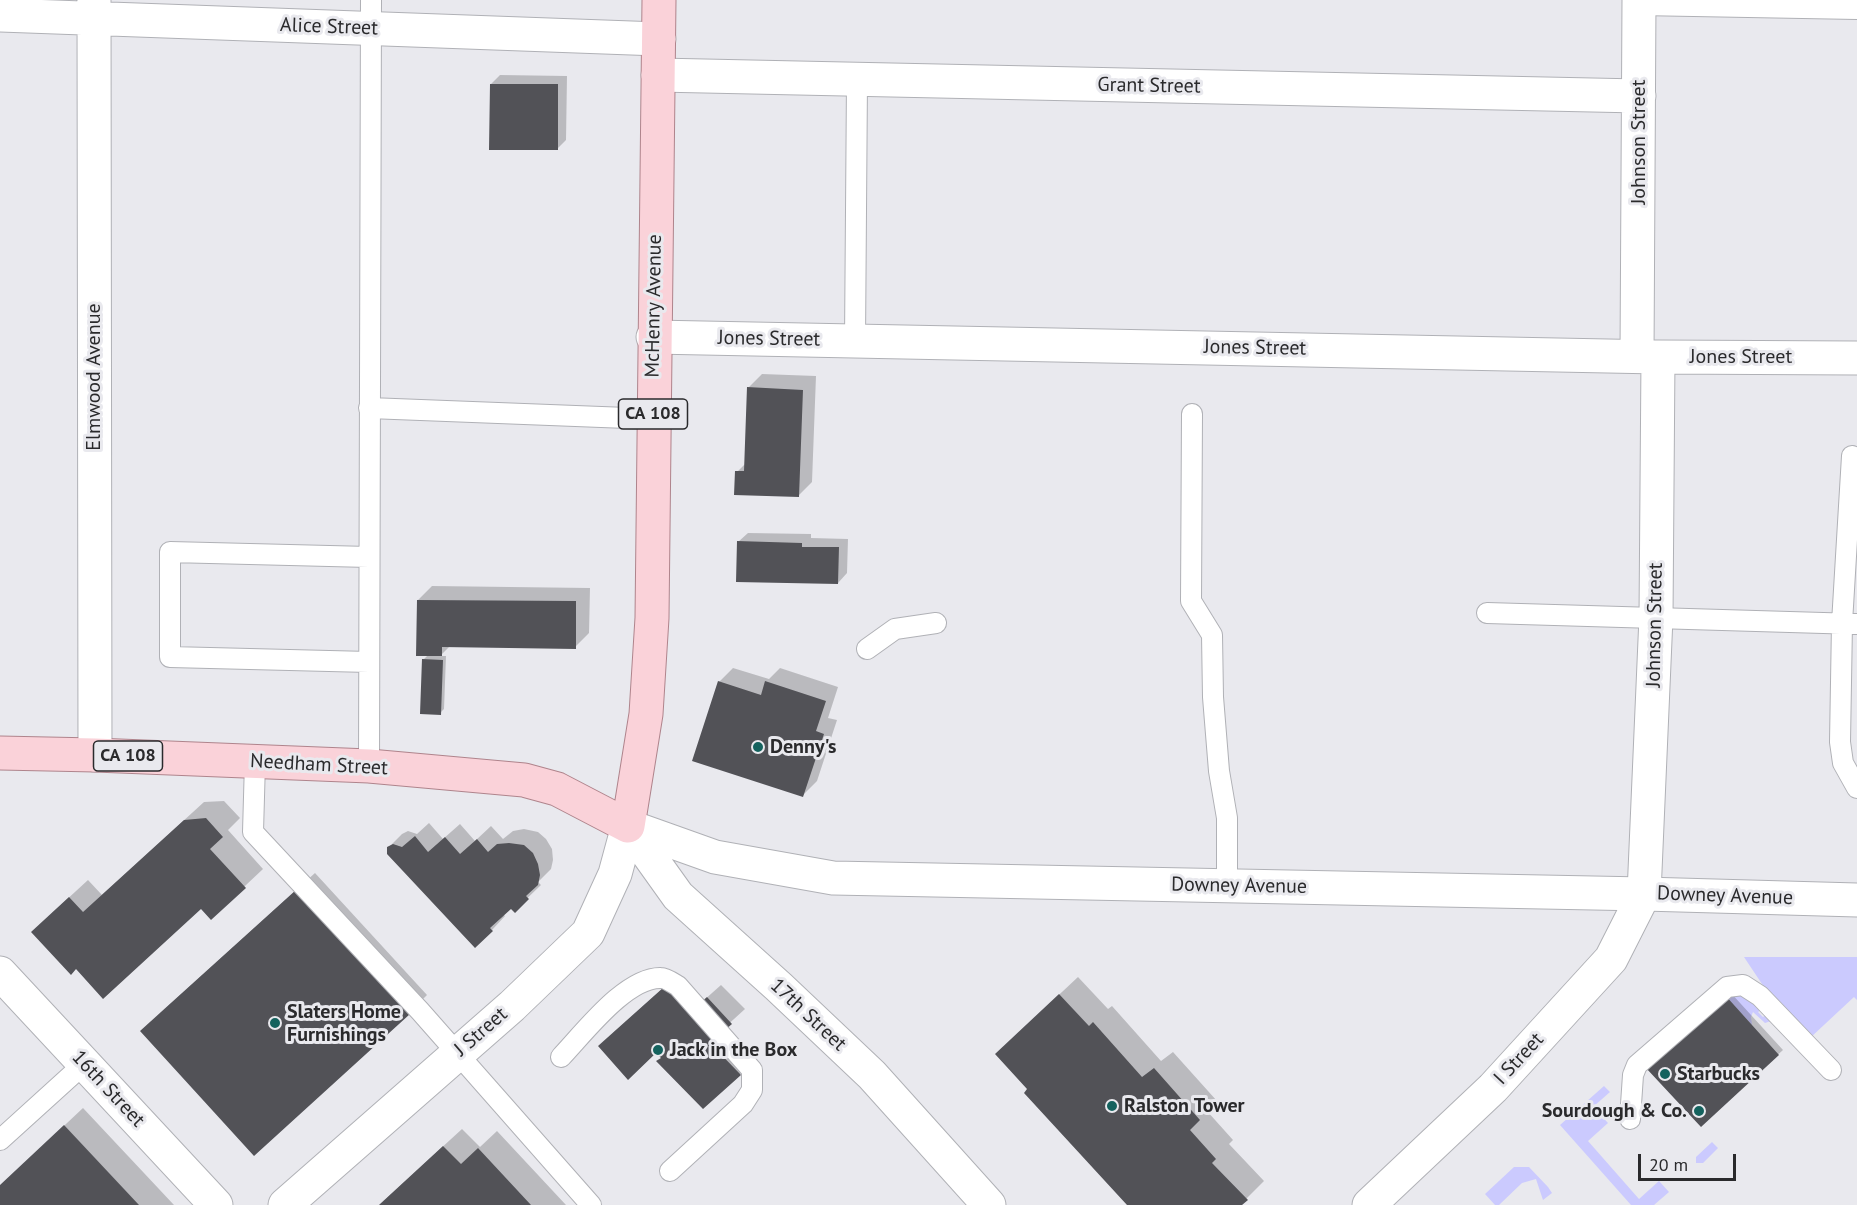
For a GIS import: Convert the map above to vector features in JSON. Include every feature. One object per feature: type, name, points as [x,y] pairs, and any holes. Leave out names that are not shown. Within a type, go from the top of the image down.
[{"type":"main road","name":"McHenry Avenue","points":[[628,826],[646,714],[652,618],[653,337],[659,0]]},
{"type":"main road","name":"Needham Street","points":[[0,753],[95,754],[369,766],[524,780],[557,789],[628,826]]},
{"type":"street","name":"Johnson Street","points":[[1639,3],[1639,96],[1656,617],[1644,894]]},
{"type":"street","name":"Alice Street","points":[[0,15],[94,10],[370,14],[659,39]]},
{"type":"street","name":"Elmwood Avenue","points":[[94,10],[95,754]]},
{"type":"street","name":"Grant Street","points":[[658,75],[1639,96]]},
{"type":"street","name":"Jones Street","points":[[653,337],[1857,358]]},
{"type":"street","name":"Downey Avenue","points":[[628,826],[715,858],[833,878],[1857,900]]},
{"type":"street","name":"J Street","points":[[285,1205],[512,1006],[588,933],[615,874],[628,826]]},
{"type":"street","name":"17th Street","points":[[628,826],[678,896],[872,1075],[989,1205]]},
{"type":"street","name":"I Street","points":[[1369,1205],[1493,1088],[1611,959],[1644,894]]},
{"type":"street","name":"16th Street","points":[[0,973],[216,1205]]},
{"type":"lane","points":[[1639,3],[1857,9]]},
{"type":"lane","points":[[369,766],[370,14]]},
{"type":"lane","points":[[855,340],[857,80]]},
{"type":"lane","points":[[369,408],[653,419]]},
{"type":"lane","points":[[1192,414],[1191,601],[1212,635],[1213,697],[1219,771],[1227,818],[1227,885]]},
{"type":"lane","points":[[1852,456],[1849,624],[1840,742],[1843,763],[1857,788]]},
{"type":"lane","points":[[369,556],[170,552],[170,657],[369,662]]},
{"type":"lane","points":[[1487,614],[1849,624]]},
{"type":"lane","points":[[867,649],[895,629],[936,623]]},
{"type":"lane","points":[[255,762],[253,832],[420,1011],[591,1205]]},
{"type":"lane","points":[[561,1057],[616,1000],[640,982],[663,978],[678,986],[752,1070],[752,1090],[743,1104],[670,1171]]},
{"type":"lane","points":[[1630,1119],[1633,1075],[1637,1065],[1727,987],[1743,985],[1760,996],[1830,1070]]},
{"type":"lane","points":[[0,1140],[85,1063]]},
{"type":"shaded area","points":[[1744,957],[1857,957],[1857,1000],[1854,997],[1810,1038],[1766,990]]},
{"type":"shaded area","points":[[1740,995],[1751,999],[1761,1010],[1758,1012],[1763,1017],[1766,1015],[1771,1021],[1765,1023],[1753,1012],[1752,1025],[1725,996]]},
{"type":"shaded area","points":[[1604,1086],[1610,1092],[1593,1107],[1608,1123],[1588,1141],[1639,1199],[1659,1181],[1669,1192],[1654,1205],[1631,1205],[1560,1125]]},
{"type":"shaded area","points":[[1712,1142],[1718,1148],[1703,1163],[1696,1163],[1696,1157]]},
{"type":"shaded area","points":[[1514,1167],[1529,1167],[1552,1193],[1543,1200],[1536,1179],[1522,1183],[1499,1205],[1495,1205],[1485,1194]]},
{"type":"building","points":[[490,84],[558,84],[558,150],[489,150]]},
{"type":"building","points":[[747,387],[803,390],[799,497],[734,495],[735,471],[744,471]]},
{"type":"building","points":[[737,541],[802,543],[802,547],[839,547],[838,584],[736,582]]},
{"type":"building","points":[[417,600],[576,601],[576,649],[442,647],[442,656],[416,656]]},
{"type":"building","points":[[422,659],[443,660],[441,715],[420,714]]},
{"type":"building","name":"Denny's","points":[[718,681],[761,695],[765,681],[826,701],[816,731],[824,734],[803,797],[692,761]]},
{"type":"building","points":[[206,818],[223,837],[210,849],[246,888],[211,920],[201,909],[103,999],[76,969],[71,975],[31,932],[69,897],[83,912],[184,820]]},
{"type":"building","points":[[415,836],[428,852],[445,837],[460,854],[477,839],[488,852],[497,844],[524,845],[533,853],[538,864],[540,875],[538,885],[526,896],[529,899],[515,913],[511,909],[490,928],[493,931],[475,948],[387,854],[387,847],[393,844],[402,847]]},
{"type":"building","name":"Slaters Home Furnishings","points":[[296,890],[410,1014],[254,1156],[140,1031]]},
{"type":"building","name":"Jack in the Box","points":[[664,987],[689,1013],[707,997],[732,1024],[710,1043],[741,1075],[703,1109],[656,1061],[661,1058],[656,1053],[628,1080],[598,1046]]},
{"type":"building","name":"Ralston Tower","points":[[1059,994],[1089,1026],[1093,1022],[1142,1077],[1154,1068],[1200,1120],[1190,1130],[1216,1159],[1212,1163],[1248,1200],[1242,1205],[1127,1205],[1024,1093],[1027,1089],[995,1054]]},
{"type":"building","points":[[1725,995],[1779,1055],[1701,1127],[1646,1068]]},
{"type":"building","points":[[64,1125],[139,1205],[0,1205],[0,1185]]},
{"type":"building","points":[[443,1146],[461,1164],[478,1148],[531,1205],[379,1205]]},
{"type":"place","name":"Denny's","points":[[758,747]]},
{"type":"place","name":"Slaters Home Furnishings","points":[[275,1023]]},
{"type":"place","name":"Jack in the Box","points":[[658,1050]]},
{"type":"place","name":"Starbucks","points":[[1665,1074]]},
{"type":"place","name":"Ralston Tower","points":[[1112,1106]]},
{"type":"place","name":"Sourdough & Co.","points":[[1699,1111]]}]
